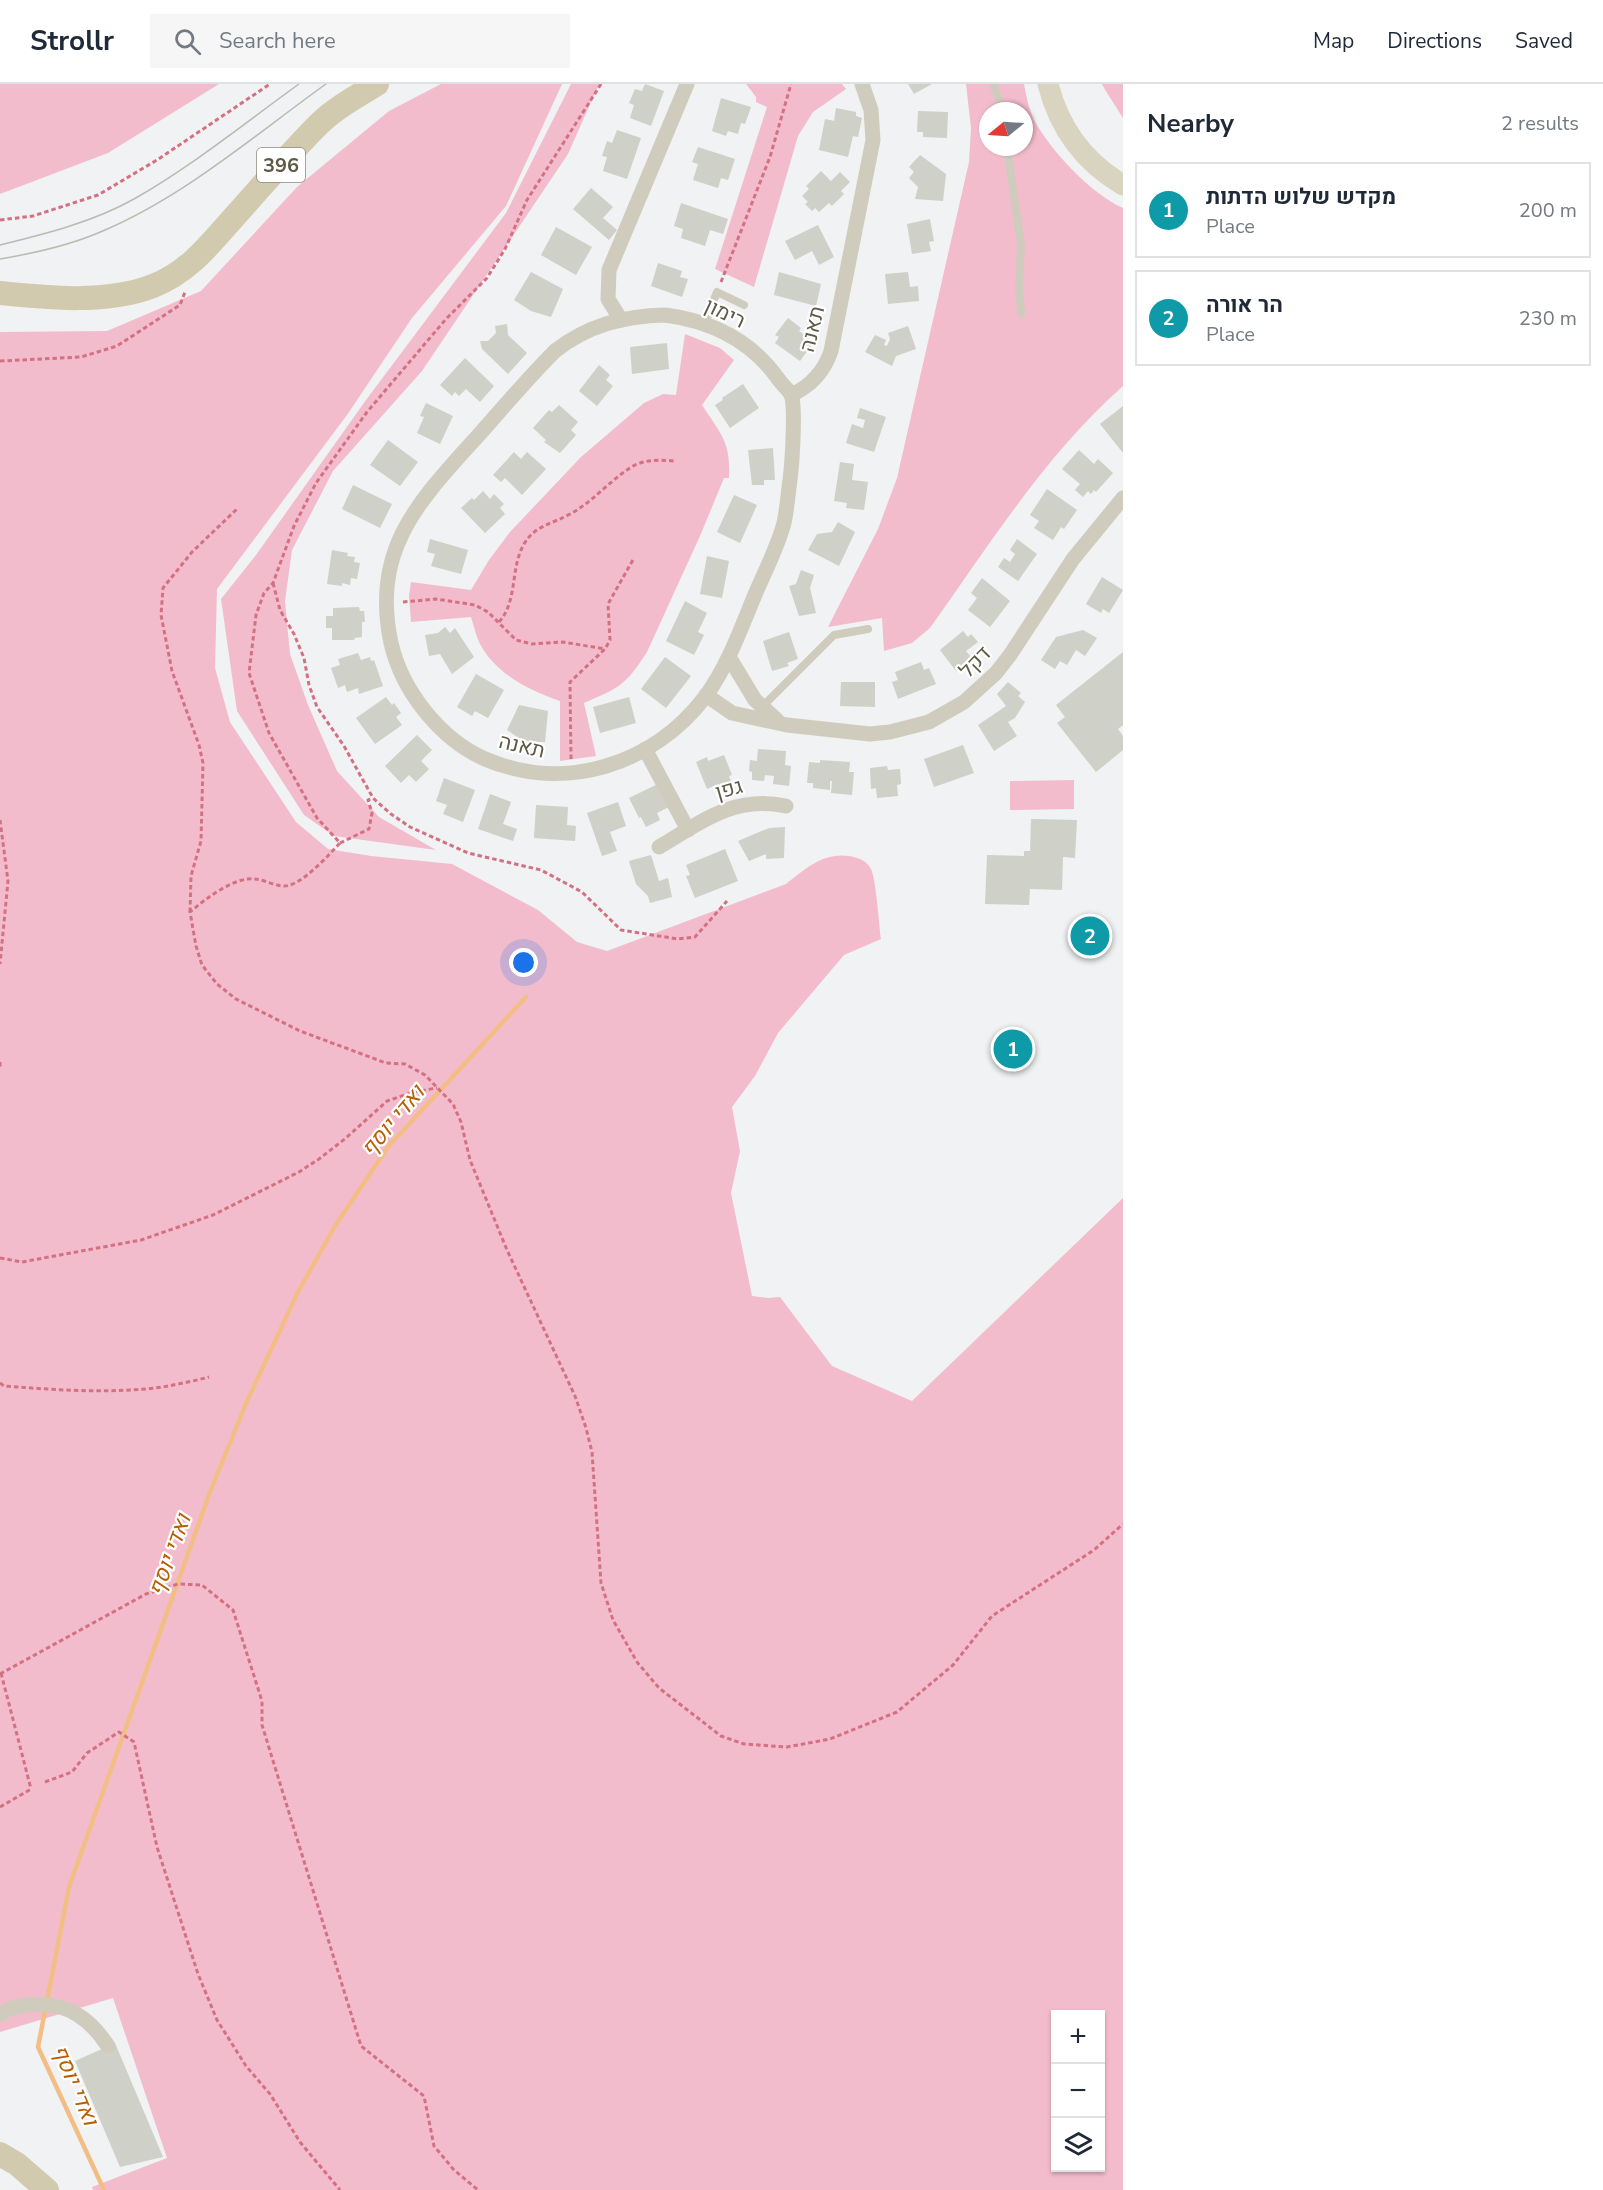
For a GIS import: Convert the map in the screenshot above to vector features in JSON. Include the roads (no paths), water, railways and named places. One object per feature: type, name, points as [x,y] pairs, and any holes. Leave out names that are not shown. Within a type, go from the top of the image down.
[{"type":"main road","name":"396","points":[[0,293],[82,299],[134,291],[169,278],[197,259],[319,124],[377,84]]},
{"type":"main road","points":[[1048,84],[1057,114],[1078,149],[1094,165],[1123,185]]},
{"type":"main road","points":[[0,2145],[9,2159],[42,2187]]},
{"type":"street","points":[[621,320],[608,299],[609,270],[687,84]]},
{"type":"street","name":"תאנה","points":[[621,320],[585,331],[555,351],[415,508],[399,537],[390,566],[386,604],[387,622],[402,674],[415,697],[450,737],[477,755],[504,767],[532,773],[589,771],[616,763],[645,749],[687,718],[706,695],[729,657],[784,523],[793,453],[791,395],[803,389],[819,375],[831,351],[873,140],[871,110],[862,84]]},
{"type":"street","name":"רימון","points":[[621,320],[665,315],[705,323],[740,341],[758,356],[774,372],[791,395]]},
{"type":"street","name":"דקל","points":[[706,695],[732,713],[758,712],[784,724],[849,732],[891,732],[929,722],[964,702],[981,688],[1010,656],[1073,559],[1123,498]]},
{"type":"street","points":[[729,657],[750,692],[758,712]]},
{"type":"street","points":[[645,749],[688,830]]},
{"type":"street","name":"גפן","points":[[659,847],[716,814],[739,805],[761,802],[786,806]]},
{"type":"street","points":[[0,2014],[9,2008],[28,2005],[59,2008],[77,2014],[95,2029],[108,2046]]},
{"type":"lane","points":[[993,84],[999,102]]},
{"type":"lane","points":[[1008,156],[1021,245],[1019,289],[1022,313]]},
{"type":"lane","points":[[705,323],[717,292],[744,305]]},
{"type":"lane","points":[[758,712],[834,634],[868,629]]},
{"type":"waterway","name":"ואדי יוסף","points":[[104,2190],[38,2047],[69,1887],[210,1492],[247,1401],[298,1292],[335,1226],[388,1147],[526,997]]},
{"type":"tram line","points":[[0,245],[85,221],[134,199],[197,158],[299,84]]},
{"type":"tram line","points":[[0,259],[67,244],[135,216],[192,182],[326,84]]},
{"type":"place","name":"הר אורה","points":[[1090,936]]},
{"type":"place","name":"מקדש שלוש הדתות","points":[[1013,1049]]}]
